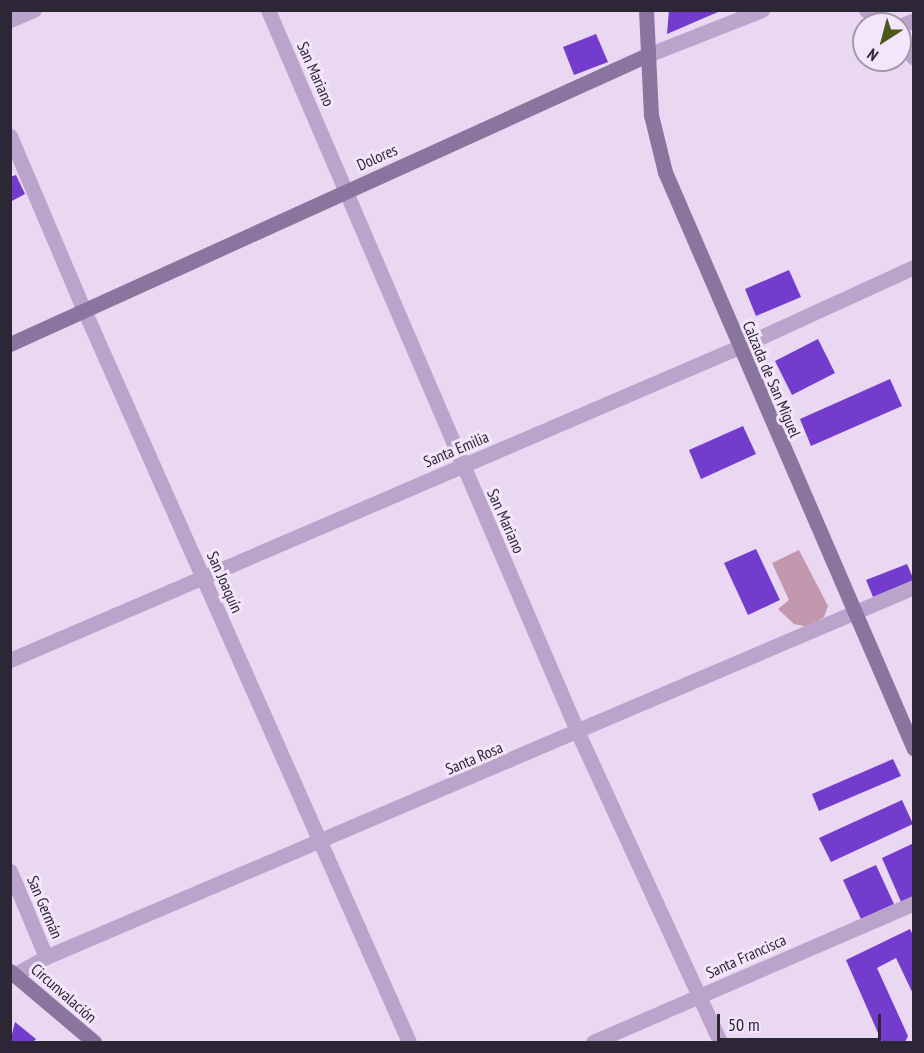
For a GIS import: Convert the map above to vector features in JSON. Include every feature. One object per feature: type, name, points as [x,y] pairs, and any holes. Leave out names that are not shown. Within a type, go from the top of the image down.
[{"type":"street","points":[[10,20],[34,10]]},
{"type":"street","name":"San Mariano","points":[[268,10],[347,190],[462,466],[579,733],[720,1042]]},
{"type":"street","name":"Calzada de San Miguel","points":[[646,10],[645,56],[655,143],[679,211],[914,749]]},
{"type":"street","name":"Dolores","points":[[10,344],[645,56],[762,10]]},
{"type":"street","name":"San Joaquín","points":[[10,136],[84,310],[410,1042]]},
{"type":"street","name":"Santa Emilia","points":[[10,660],[739,347],[914,267]]},
{"type":"street","name":"Santa Rosa","points":[[46,957],[579,733],[914,587]]},
{"type":"street","name":"San Germán","points":[[10,871],[46,957],[13,972]]},
{"type":"street","name":"Santa Francisca","points":[[593,1042],[914,903]]},
{"type":"street","name":"Circunvalación","points":[[13,972],[94,1042]]},
{"type":"shaded area","points":[[799,550],[828,606],[824,617],[808,627],[794,624],[778,609],[789,600],[772,563]]},
{"type":"building","points":[[669,10],[718,10],[718,12],[667,34]]},
{"type":"building","points":[[596,34],[608,62],[574,75],[563,47]]},
{"type":"building","points":[[16,175],[25,194],[10,202],[10,177]]},
{"type":"building","points":[[789,270],[801,297],[756,316],[745,289]]},
{"type":"building","points":[[818,339],[835,373],[792,395],[775,361]]},
{"type":"building","points":[[890,379],[902,406],[811,446],[800,419]]},
{"type":"building","points":[[743,426],[756,454],[701,479],[689,450]]},
{"type":"building","points":[[756,549],[780,600],[748,615],[724,563]]},
{"type":"building","points":[[907,564],[914,580],[873,597],[866,580]]},
{"type":"building","points":[[893,759],[901,776],[819,811],[812,794]]},
{"type":"building","points":[[902,800],[913,824],[831,862],[819,838]]},
{"type":"building","points":[[914,843],[914,899],[902,904],[882,858]]},
{"type":"building","points":[[876,865],[894,904],[861,919],[843,880]]},
{"type":"building","points":[[910,929],[914,937],[914,996],[896,958],[877,968],[908,1036],[905,1042],[882,1042],[846,960]]},
{"type":"building","points":[[15,1022],[36,1039],[33,1042],[10,1042]]}]
